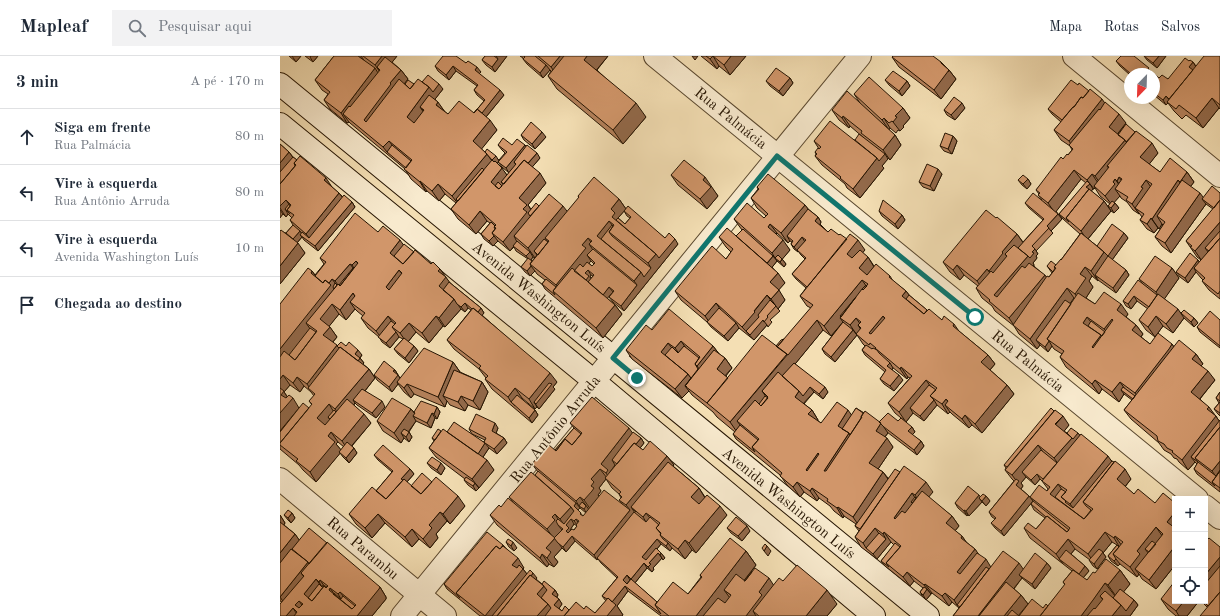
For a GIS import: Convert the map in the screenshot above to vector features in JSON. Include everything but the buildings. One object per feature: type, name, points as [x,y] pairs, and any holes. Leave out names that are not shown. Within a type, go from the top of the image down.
[{"type":"street","name":"Rua Palmácia","points":[[655,56],[1193,496]]},
{"type":"street","name":"Rua Antônio Arruda","points":[[402,616],[860,56]]},
{"type":"street","points":[[1074,56],[1220,176]]},
{"type":"street","name":"Avenida Washington Luís","points":[[280,84],[387,174],[928,616]]},
{"type":"street","points":[[283,126],[305,105]]},
{"type":"street","name":"Avenida Washington Luís","points":[[283,126],[594,381],[874,616]]},
{"type":"street","points":[[368,196],[387,174]]},
{"type":"street","name":"Rua Parambu","points":[[280,479],[445,616]]},
{"type":"street","points":[[1208,508],[1220,518]]},
{"type":"street","points":[[846,593],[867,566]]},
{"type":"route","points":[[637,378],[613,358],[777,156],[975,317]]}]
